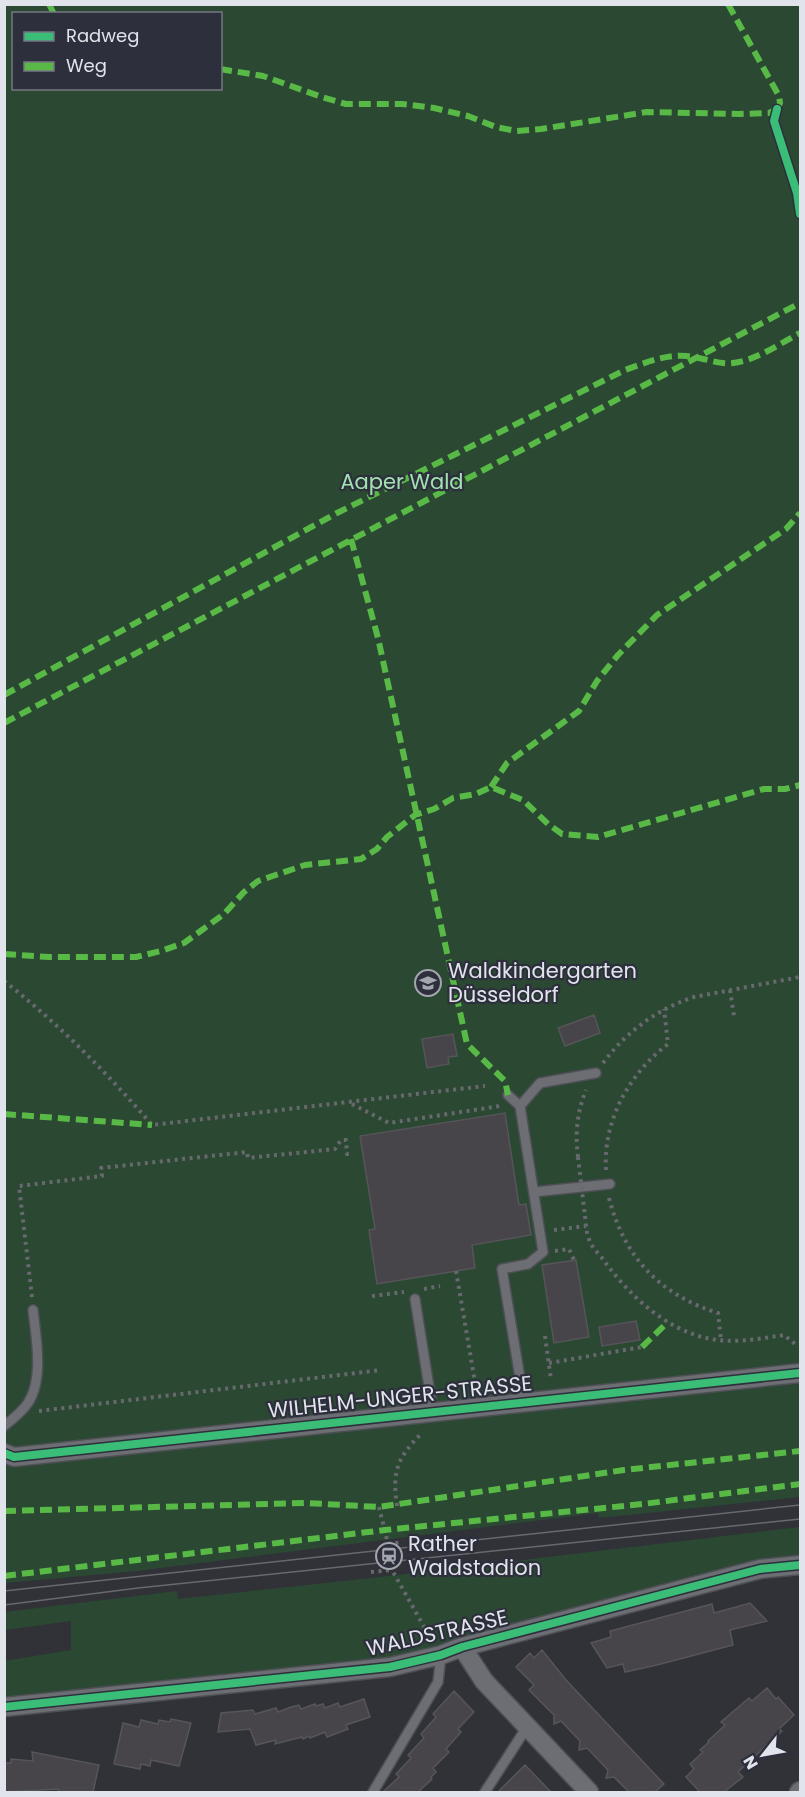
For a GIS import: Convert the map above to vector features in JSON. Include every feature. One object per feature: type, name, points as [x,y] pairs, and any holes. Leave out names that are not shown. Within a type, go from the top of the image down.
[{"type":"street","name":"WILHELM-UNGER-STRASSE","points":[[4,1453],[14,1457],[801,1373]]},
{"type":"street","name":"WALDSTRASSE","points":[[4,1707],[390,1667],[437,1648],[462,1647],[760,1569],[801,1565]]},
{"type":"street","points":[[462,1647],[484,1681],[590,1792]]},
{"type":"lane","points":[[520,1106],[540,1083],[596,1073]]},
{"type":"lane","points":[[508,1095],[520,1106],[543,1252],[528,1264],[502,1269],[524,1401]]},
{"type":"lane","points":[[534,1192],[609,1184]]},
{"type":"lane","points":[[415,1299],[433,1412]]},
{"type":"lane","points":[[4,1426],[29,1402],[36,1386],[38,1351],[33,1310]]},
{"type":"lane","points":[[373,1792],[438,1682],[437,1648]]},
{"type":"lane","points":[[485,1792],[527,1727]]},
{"type":"path","points":[[801,977],[694,997],[664,1009],[624,1039],[596,1073],[585,1094],[576,1130],[586,1226],[590,1242],[613,1273],[645,1304],[676,1327],[699,1336],[721,1340],[746,1340],[784,1335],[795,1344],[801,1343]]},
{"type":"path","points":[[4,981],[44,1012],[152,1125],[485,1086]]},
{"type":"path","points":[[730,990],[734,1016]]},
{"type":"path","points":[[664,1009],[668,1044],[639,1071],[620,1102],[608,1132],[605,1161],[617,1224],[637,1259],[654,1278],[677,1295],[700,1308],[718,1313],[721,1340]]},
{"type":"path","points":[[351,1103],[389,1123],[511,1105],[520,1106]]},
{"type":"path","points":[[33,1310],[19,1185],[102,1176],[101,1168],[247,1152],[248,1158],[335,1149],[341,1140],[346,1140],[348,1154],[353,1153]]},
{"type":"path","points":[[556,1230],[586,1226]]},
{"type":"path","points":[[543,1252],[569,1249],[574,1260]]},
{"type":"path","points":[[456,1271],[480,1407]]},
{"type":"path","points":[[545,1336],[554,1399]]},
{"type":"path","points":[[549,1363],[642,1347]]},
{"type":"path","points":[[20,1413],[381,1371]]},
{"type":"path","points":[[397,1506],[394,1485],[397,1465],[407,1448],[424,1430]]},
{"type":"path","points":[[379,1507],[392,1570],[437,1648]]},
{"type":"path","points":[[388,1544],[403,1542]]},
{"type":"path","points":[[371,1572],[392,1570]]},
{"type":"green space","name":"Aaper Wald","points":[[5,5],[800,5],[800,1497],[599,1518],[598,1513],[137,1571],[5,1583]]},
{"type":"green space","points":[[800,1527],[800,1561],[389,1662],[5,1703],[4,1661],[71,1650],[71,1621],[5,1630],[5,1612],[177,1591],[178,1599]]},
{"type":"building","points":[[594,1015],[600,1033],[565,1046],[558,1028]]},
{"type":"building","points":[[453,1034],[457,1056],[448,1057],[449,1064],[427,1068],[422,1039]]},
{"type":"building","points":[[505,1113],[519,1205],[526,1204],[531,1235],[472,1245],[475,1268],[377,1284],[369,1230],[375,1229],[360,1136]]},
{"type":"building","points":[[576,1260],[589,1337],[554,1343],[542,1265]]},
{"type":"building","points":[[636,1321],[640,1340],[602,1346],[599,1327]]},
{"type":"building","points":[[750,1603],[767,1621],[730,1630],[733,1645],[657,1665],[625,1672],[623,1664],[607,1668],[591,1643],[611,1637],[610,1631],[712,1604],[714,1613]]},
{"type":"building","points":[[542,1650],[566,1680],[664,1784],[655,1792],[629,1792],[614,1777],[606,1778],[608,1770],[587,1748],[579,1750],[580,1741],[561,1721],[554,1724],[554,1715],[529,1690],[534,1685],[516,1667],[530,1653],[534,1658]]},
{"type":"building","points":[[767,1688],[794,1715],[779,1729],[782,1731],[738,1772],[743,1777],[724,1792],[700,1792],[686,1777],[694,1769],[690,1764],[703,1752],[700,1750],[708,1741],[725,1725],[721,1722],[749,1698],[752,1701]]},
{"type":"building","points":[[454,1691],[474,1712],[458,1729],[461,1732],[446,1749],[449,1752],[433,1768],[436,1772],[431,1777],[432,1779],[418,1792],[383,1792],[399,1777],[396,1774],[411,1758],[408,1755],[424,1738],[421,1734],[436,1717],[433,1714]]},
{"type":"building","points":[[364,1699],[370,1717],[346,1725],[348,1729],[327,1737],[325,1732],[310,1738],[309,1736],[303,1739],[302,1737],[275,1744],[276,1740],[256,1745],[250,1729],[218,1732],[221,1713],[253,1710],[255,1714],[276,1708],[278,1712],[299,1705],[301,1709],[315,1704],[316,1706],[323,1704],[325,1708],[338,1703],[340,1707]]},
{"type":"building","points":[[171,1719],[191,1723],[179,1766],[151,1760],[150,1766],[141,1764],[140,1769],[114,1764],[123,1723],[139,1727],[141,1720],[158,1724],[159,1720],[170,1722]]},
{"type":"building","points":[[32,1752],[99,1765],[93,1792],[59,1792],[58,1789],[4,1792],[4,1763],[11,1763],[11,1759],[33,1761]]},
{"type":"building","points":[[525,1765],[551,1792],[498,1792]]},
{"type":"tram line","points":[[4,1591],[800,1505]]},
{"type":"tram line","points":[[4,1605],[138,1588],[800,1519]]},
{"type":"marked path","points":[[49,4],[53,12]]},
{"type":"marked path","points":[[728,4],[779,96],[780,103],[776,113]]},
{"type":"marked path","points":[[222,69],[263,76],[346,104],[402,104],[434,108],[516,131],[647,112],[739,114],[769,113],[777,109]]},
{"type":"marked path","points":[[4,723],[800,303]]},
{"type":"marked path","points":[[4,695],[337,513],[625,370],[671,356],[733,363],[751,359],[800,333]]},
{"type":"marked path","points":[[491,787],[507,763],[579,711],[597,681],[618,655],[657,615],[786,529],[800,513]]},
{"type":"marked path","points":[[351,539],[378,638],[467,1044],[505,1081],[508,1095]]},
{"type":"marked path","points":[[4,954],[49,957],[136,957],[161,951],[184,943],[224,914],[244,892],[258,881],[305,865],[361,859],[377,849],[387,837],[415,815],[434,809],[453,798],[476,794],[491,787],[523,800],[562,834],[598,837],[764,789],[785,789],[800,785]]},
{"type":"marked path","points":[[4,1114],[152,1125]]},
{"type":"marked path","points":[[642,1347],[668,1322]]},
{"type":"marked path","points":[[4,1511],[306,1503],[379,1507],[624,1470],[800,1451]]},
{"type":"marked path","points":[[4,1576],[385,1530],[643,1504],[800,1484]]},
{"type":"cycle path","points":[[777,109],[774,121],[797,193],[800,214]]},
{"type":"cycle path","points":[[4,1453],[14,1457],[800,1373]]},
{"type":"cycle path","points":[[4,1707],[390,1667],[760,1569],[800,1565]]},
{"type":"place","name":"Waldkindergarten Düsseldorf","points":[[428,983]]},
{"type":"place","name":"Rather Waldstadion","points":[[389,1556]]}]
